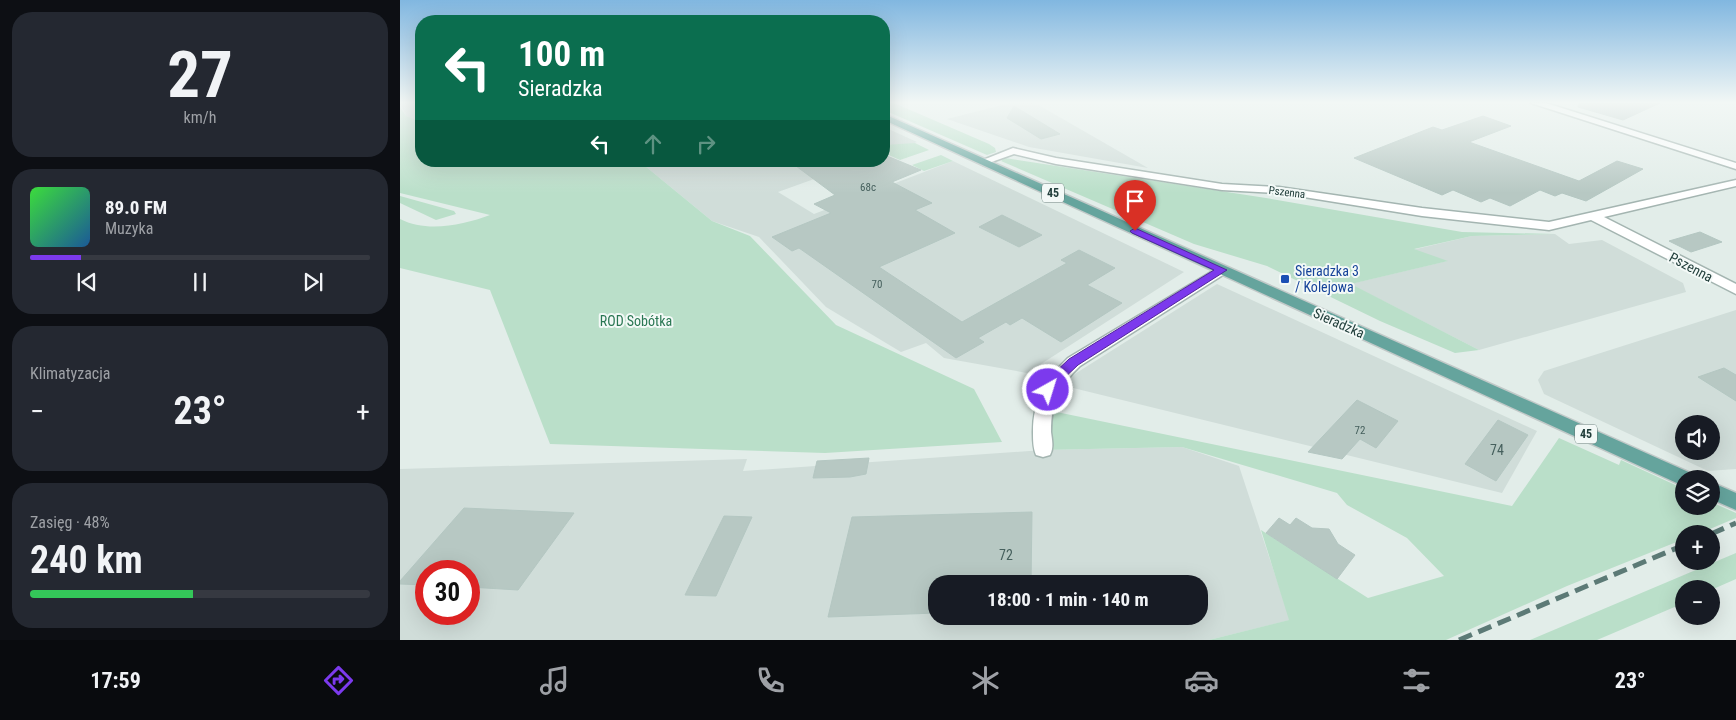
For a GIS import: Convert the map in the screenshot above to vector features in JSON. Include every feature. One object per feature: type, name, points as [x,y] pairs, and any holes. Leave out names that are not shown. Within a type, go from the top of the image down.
[{"type":"main road","name":"Sieradzka","points":[[919,133],[1675,474]]},
{"type":"main road","points":[[1720,494],[1736,502]]},
{"type":"street","points":[[1631,133],[1736,166]]},
{"type":"street","name":"Pszenna","points":[[983,162],[1012,151],[1056,161],[1222,187],[1280,190],[1422,212],[1549,226],[1736,183]]},
{"type":"street","name":"Pszenna","points":[[1592,216],[1736,290]]},
{"type":"street","points":[[1043,450],[1042,410],[1046,394],[1056,378],[1089,352],[1221,270]]},
{"type":"shaded area","points":[[890,133],[897,133],[917,142],[890,152]]},
{"type":"shaded area","points":[[988,133],[1087,133],[1148,168],[1029,147]]},
{"type":"shaded area","points":[[953,161],[1184,272],[1027,373],[944,358],[926,343],[901,352],[826,307],[759,237],[712,221],[646,167],[847,167],[778,192],[814,214]]},
{"type":"shaded area","points":[[1555,234],[1569,244],[1602,240],[1683,283],[1686,292],[1479,350],[1350,284],[1447,261],[1412,250],[1472,236]]},
{"type":"shaded area","points":[[1217,284],[1537,431],[1502,493],[1065,386],[1070,377]]},
{"type":"shaded area","points":[[1736,310],[1736,469],[1706,470],[1685,460],[1720,460],[1720,415],[1675,415],[1675,456],[1544,394],[1538,380],[1544,371]]},
{"type":"shaded area","points":[[1182,447],[1239,466],[1290,620],[1209,640],[400,640],[400,469],[747,459],[743,471],[1043,450]]},
{"type":"green space","name":"ROD Sobótka","points":[[400,133],[415,133],[415,167],[646,167],[712,221],[750,236],[836,325],[974,389],[1002,442],[825,453],[550,444],[490,290],[400,268],[400,219],[422,226],[433,227],[468,222],[490,215],[400,193]]},
{"type":"green space","points":[[936,133],[963,133],[989,144],[995,148],[996,152],[987,155]]},
{"type":"green space","points":[[915,143],[929,150],[900,160],[890,156],[890,145]]},
{"type":"green space","points":[[941,155],[953,161],[924,171],[912,165]]},
{"type":"green space","points":[[1005,158],[1266,198],[1462,232],[1555,234],[1472,236],[1414,249],[1448,261],[1351,284],[1479,350],[1455,353],[1380,321],[1267,266],[1194,244],[1001,161]]},
{"type":"green space","points":[[400,196],[454,211],[456,214],[436,220],[400,203]]},
{"type":"green space","points":[[1042,409],[1512,506],[1559,438],[1619,465],[1621,460],[1675,485],[1675,515],[1720,515],[1720,506],[1736,513],[1736,518],[1719,525],[1675,525],[1675,543],[1567,586],[1446,640],[1209,640],[1289,620],[1261,530],[1368,598],[1444,576],[1407,538],[1347,505],[1337,493],[1182,447],[1043,450]]},
{"type":"green space","points":[[1736,553],[1736,579],[1720,586],[1720,580],[1675,580],[1675,607],[1597,640],[1530,640],[1696,570],[1720,570],[1720,560]]},
{"type":"building","points":[[1031,133],[1060,134],[1041,139]]},
{"type":"building","points":[[1418,133],[1493,133],[1469,142],[1579,181],[1617,161],[1643,169],[1586,201],[1562,193],[1555,196],[1540,190],[1510,206],[1490,198],[1481,202],[1453,190],[1442,195],[1354,158]]},
{"type":"building","points":[[890,157],[921,170],[892,182],[932,203],[915,210],[955,233],[879,267],[962,322],[1067,263],[1061,260],[1079,250],[1115,268],[1087,285],[1122,303],[1061,342],[1022,318],[1010,325],[1006,322],[978,338],[984,342],[956,358],[799,248],[792,251],[772,237],[831,213],[814,204],[835,195],[797,167],[890,167]]},
{"type":"building","points":[[1002,215],[1042,235],[1019,247],[979,227]]},
{"type":"building","points":[[1700,232],[1722,242],[1691,252],[1669,241]]},
{"type":"building","points":[[1724,368],[1736,375],[1736,401],[1698,377]]},
{"type":"building","points":[[1357,400],[1398,421],[1376,448],[1360,439],[1342,459],[1308,452]]},
{"type":"building","points":[[1498,420],[1528,435],[1496,481],[1465,464]]},
{"type":"building","points":[[869,458],[866,474],[850,477],[813,478],[817,461]]},
{"type":"building","points":[[464,508],[574,513],[518,590],[480,588],[480,560],[418,560]]},
{"type":"building","points":[[1032,512],[1031,575],[928,575],[928,613],[828,617],[852,517]]},
{"type":"building","points":[[724,516],[752,517],[716,596],[685,595]]},
{"type":"building","points":[[1279,518],[1290,525],[1296,518],[1312,528],[1329,529],[1338,544],[1355,555],[1337,579],[1266,533]]},
{"type":"building","points":[[415,564],[415,585],[400,584],[400,581]]},
{"type":"railway","points":[[1720,530],[1736,523]]},
{"type":"railway","points":[[1459,640],[1675,549]]},
{"type":"place","name":"Sieradzka 3 / Kolejowa","points":[[1285,279]]},
{"type":"route","points":[[1048,390],[1056,378],[1074,362],[1128,326],[1221,270],[1135,231]]}]
